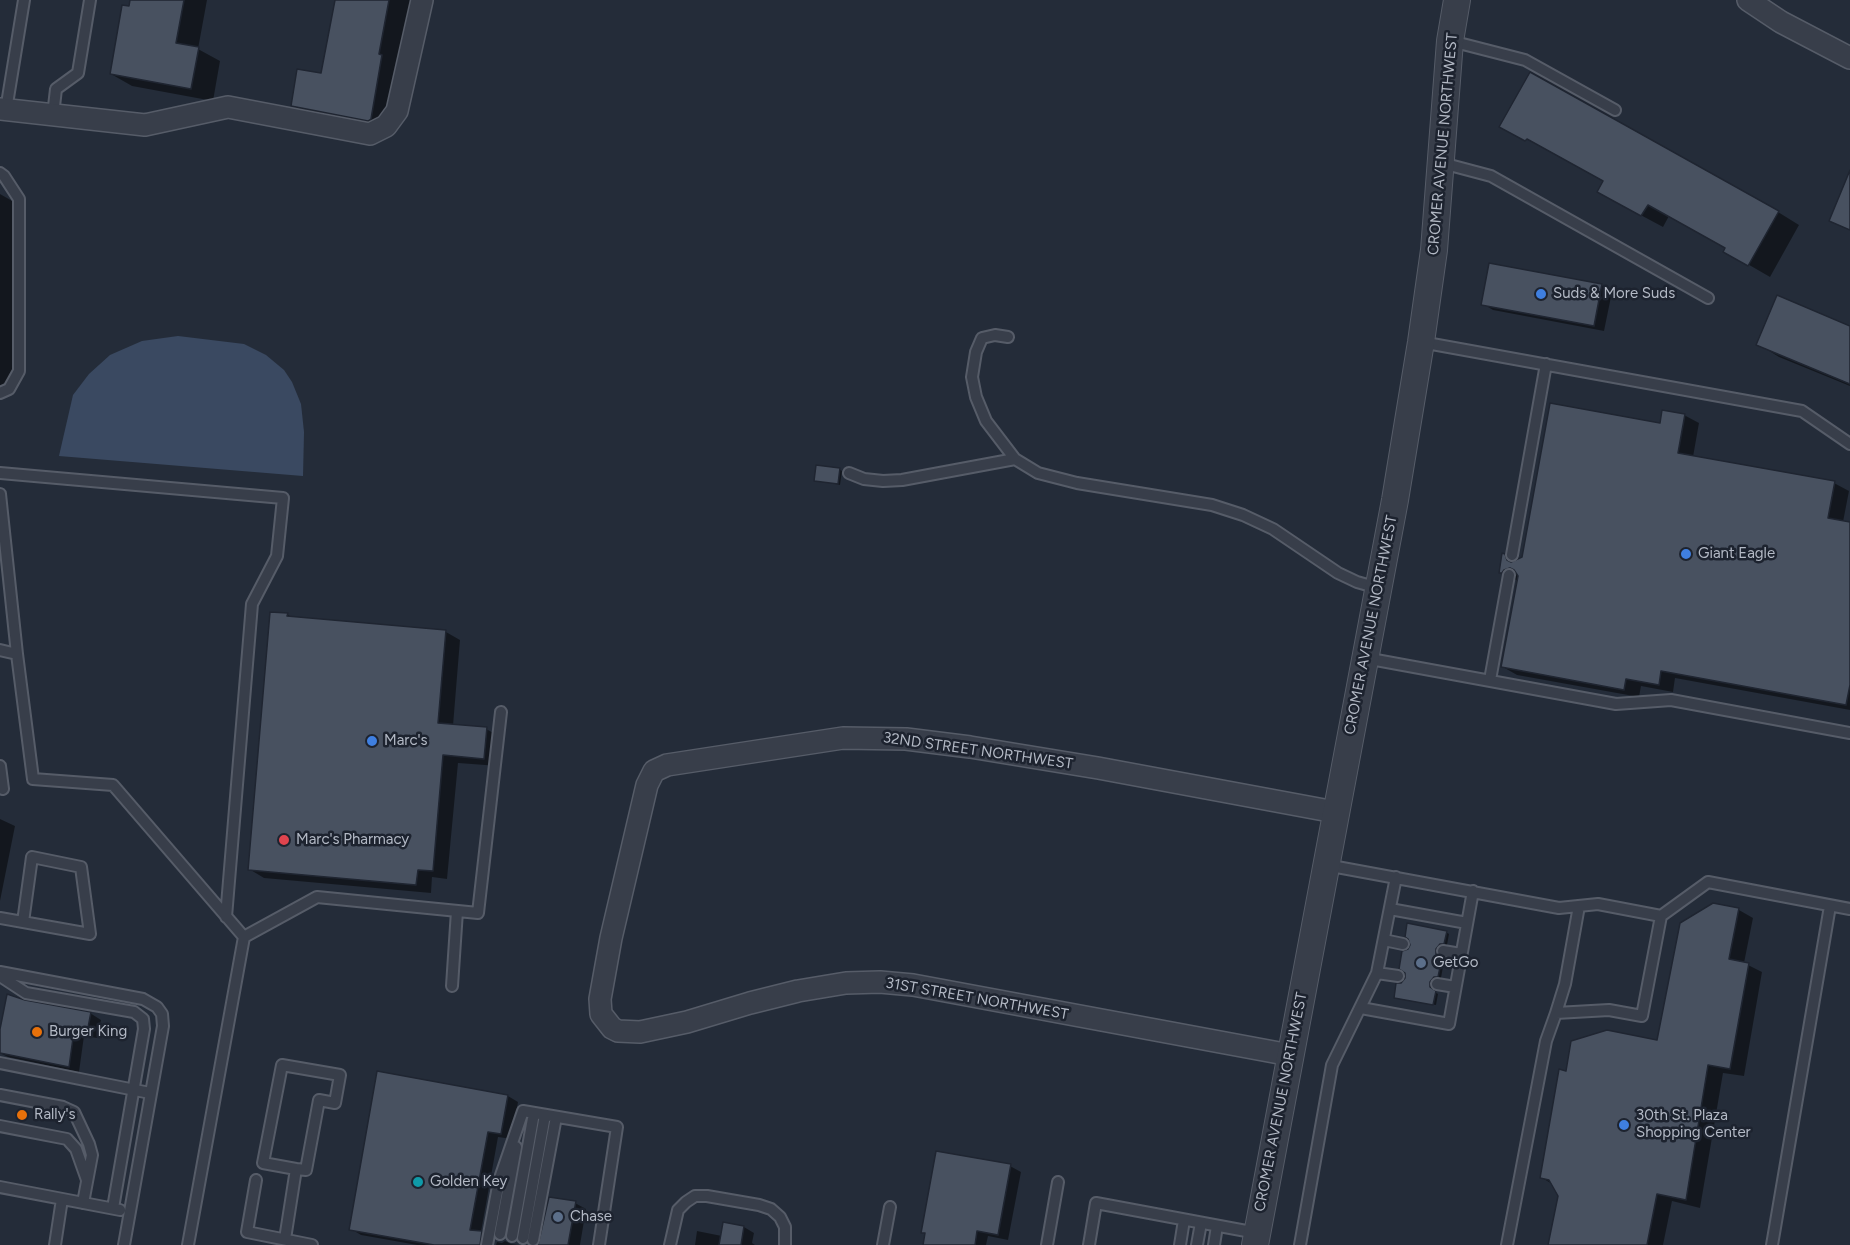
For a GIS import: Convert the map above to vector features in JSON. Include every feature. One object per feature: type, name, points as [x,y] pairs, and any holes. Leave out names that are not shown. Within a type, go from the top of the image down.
[{"type":"street","points":[[3,109],[145,125],[228,107],[364,134],[376,132],[390,122],[399,107],[422,0]]},
{"type":"street","name":"CROMER AVENUE NORTHWEST","points":[[1256,1239],[1395,500],[1421,342],[1434,250],[1450,40],[1456,0]]},
{"type":"street","points":[[1748,0],[1781,22],[1850,58]]},
{"type":"street","name":"32ND STREET NORTHWEST","points":[[601,1014],[603,976],[646,785],[654,771],[667,765],[843,738],[906,739],[1098,768],[1335,812]]},
{"type":"street","name":"31ST STREET NORTHWEST","points":[[601,1014],[606,1022],[618,1031],[640,1032],[687,1022],[798,991],[846,983],[880,982],[913,985],[1290,1055]]},
{"type":"lane","points":[[3,109],[24,0]]},
{"type":"lane","points":[[53,115],[56,89],[78,73],[90,0]]},
{"type":"lane","points":[[1450,40],[1525,60],[1615,110]]},
{"type":"lane","points":[[1442,163],[1491,176],[1708,298]]},
{"type":"lane","points":[[0,172],[19,199],[19,371],[9,389],[0,393]]},
{"type":"lane","points":[[1008,337],[995,335],[982,338],[976,352],[972,377],[976,397],[986,420],[1015,459],[1038,472],[1077,483],[1212,505],[1244,515],[1273,529],[1338,573],[1378,588]]},
{"type":"lane","points":[[1421,342],[1802,411],[1850,444]]},
{"type":"lane","points":[[1512,555],[1546,364]]},
{"type":"lane","points":[[849,473],[864,479],[902,480],[1015,459]]},
{"type":"lane","points":[[0,473],[283,498],[277,556],[252,604],[226,917]]},
{"type":"lane","points":[[0,494],[33,779],[113,785],[244,937]]},
{"type":"lane","points":[[1490,680],[1509,575]]},
{"type":"lane","points":[[0,650],[17,654]]},
{"type":"lane","points":[[1364,658],[1616,704],[1671,700],[1850,733]]},
{"type":"lane","points":[[244,937],[317,897],[478,913],[501,712]]},
{"type":"lane","points":[[0,766],[3,789],[0,788]]},
{"type":"lane","points":[[0,918],[90,934],[81,867],[32,857],[23,922]]},
{"type":"lane","points":[[1326,865],[1559,908],[1598,904],[1662,916]]},
{"type":"lane","points":[[1300,1245],[1332,1065],[1377,973],[1396,877]]},
{"type":"lane","points":[[1556,1013],[1609,1010],[1642,1016],[1662,916],[1708,882],[1850,909]]},
{"type":"lane","points":[[1361,1008],[1449,1024],[1473,891]]},
{"type":"lane","points":[[1508,1245],[1542,1062],[1565,984],[1579,906]]},
{"type":"lane","points":[[1772,1245],[1830,906]]},
{"type":"lane","points":[[1390,909],[1467,923]]},
{"type":"lane","points":[[453,986],[457,911]]},
{"type":"lane","points":[[188,1245],[244,937]]},
{"type":"lane","points":[[1384,940],[1403,944]]},
{"type":"lane","points":[[1443,951],[1461,954]]},
{"type":"lane","points":[[1377,973],[1398,976]]},
{"type":"lane","points":[[0,974],[143,999],[158,1007],[163,1021],[123,1245]]},
{"type":"lane","points":[[0,974],[26,993],[134,1012],[139,1015],[144,1026],[113,1209]]},
{"type":"lane","points":[[1437,984],[1455,987]]},
{"type":"lane","points":[[0,1064],[150,1093]]},
{"type":"lane","points":[[282,1065],[340,1075],[335,1103],[319,1100],[306,1170],[296,1169],[263,1163],[282,1065]]},
{"type":"lane","points":[[0,1095],[63,1107],[74,1112],[91,1149],[83,1203]]},
{"type":"lane","points":[[500,1234],[539,1114]]},
{"type":"lane","points":[[539,1114],[523,1238],[539,1114]]},
{"type":"lane","points":[[487,1245],[499,1181],[539,1114]]},
{"type":"lane","points":[[539,1114],[617,1127],[599,1245]]},
{"type":"lane","points":[[0,1126],[67,1139],[76,1149],[87,1181]]},
{"type":"lane","points":[[285,1239],[296,1169]]},
{"type":"lane","points":[[256,1180],[247,1232],[312,1245]]},
{"type":"lane","points":[[1047,1245],[1058,1182]]},
{"type":"lane","points":[[0,1188],[129,1211]]},
{"type":"lane","points":[[670,1245],[678,1210],[695,1196],[707,1196],[771,1209],[780,1217],[785,1227],[785,1245]]},
{"type":"lane","points":[[55,1245],[62,1199]]},
{"type":"lane","points":[[1089,1245],[1096,1203],[1217,1226],[1256,1239]]},
{"type":"lane","points":[[883,1245],[890,1207]]},
{"type":"lane","points":[[1180,1245],[1184,1220]]},
{"type":"lane","points":[[1197,1245],[1201,1223]]},
{"type":"lane","points":[[1214,1245],[1217,1226]]},
{"type":"water","points":[[178,336],[244,344],[266,355],[284,370],[301,404],[304,432],[303,476],[59,456],[73,395],[89,374],[110,355],[142,341]]},
{"type":"building","points":[[130,0],[184,0],[176,43],[199,47],[191,89],[110,74],[122,5],[129,6]]},
{"type":"building","points":[[335,0],[389,0],[379,54],[382,55],[371,119],[368,121],[291,106],[297,69],[321,73]]},
{"type":"building","points":[[1530,72],[1779,211],[1748,266],[1723,252],[1725,248],[1648,205],[1641,216],[1597,192],[1603,181],[1527,139],[1525,141],[1499,127]]},
{"type":"building","points":[[1850,170],[1850,230],[1829,221]]},
{"type":"building","name":"Suds & More Suds","points":[[1489,263],[1602,284],[1594,326],[1481,305]]},
{"type":"building","points":[[1777,295],[1850,326],[1850,384],[1756,345]]},
{"type":"building","name":"Giant Eagle","points":[[1550,403],[1660,423],[1662,410],[1685,414],[1678,453],[1835,481],[1828,518],[1850,522],[1850,685],[1846,705],[1661,671],[1659,685],[1626,679],[1624,690],[1501,667],[1518,576],[1510,568],[1499,573],[1502,553],[1511,562],[1522,557]]},
{"type":"building","points":[[816,465],[840,468],[838,484],[814,481]]},
{"type":"building","name":"Marc's","points":[[270,612],[288,613],[287,616],[446,630],[438,723],[487,727],[484,759],[443,755],[433,871],[418,870],[416,885],[248,870]]},
{"type":"building","name":"30th St. Plaza Shopping Center","points":[[1713,903],[1739,908],[1729,959],[1749,963],[1730,1069],[1708,1065],[1686,1200],[1657,1194],[1647,1245],[1548,1245],[1558,1196],[1549,1180],[1540,1178],[1559,1069],[1566,1071],[1571,1041],[1607,1030],[1657,1040],[1680,923]]},
{"type":"building","points":[[1407,923],[1447,931],[1444,944],[1440,944],[1436,949],[1436,954],[1442,958],[1438,977],[1434,977],[1430,982],[1430,987],[1436,991],[1433,1005],[1394,998],[1396,983],[1401,983],[1405,978],[1405,973],[1399,969],[1402,951],[1408,949],[1410,945],[1405,937]]},
{"type":"building","name":"Burger King","points":[[7,994],[25,1000],[91,1012],[87,1033],[74,1031],[69,1067],[0,1053],[0,1029]]},
{"type":"building","name":"Golden Key","points":[[377,1071],[508,1095],[501,1134],[488,1132],[470,1230],[482,1231],[480,1245],[434,1245],[349,1230]]},
{"type":"building","points":[[936,1151],[1011,1164],[998,1235],[977,1231],[975,1245],[923,1245],[925,1233],[921,1233]]},
{"type":"building","name":"Chase","points":[[549,1197],[576,1201],[568,1245],[538,1245]]},
{"type":"building","points":[[723,1222],[744,1226],[741,1245],[719,1245]]},
{"type":"place","name":"Suds & More Suds","points":[[1541,294]]},
{"type":"place","name":"Giant Eagle","points":[[1686,554]]},
{"type":"place","name":"Marc's","points":[[372,741]]},
{"type":"place","name":"Marc's Pharmacy","points":[[284,840]]},
{"type":"place","name":"GetGo","points":[[1421,963]]},
{"type":"place","name":"Burger King","points":[[37,1032]]},
{"type":"place","name":"Rally's","points":[[22,1115]]},
{"type":"place","name":"30th St. Plaza Shopping Center","points":[[1624,1125]]},
{"type":"place","name":"Golden Key","points":[[418,1182]]},
{"type":"place","name":"Chase","points":[[558,1217]]}]
